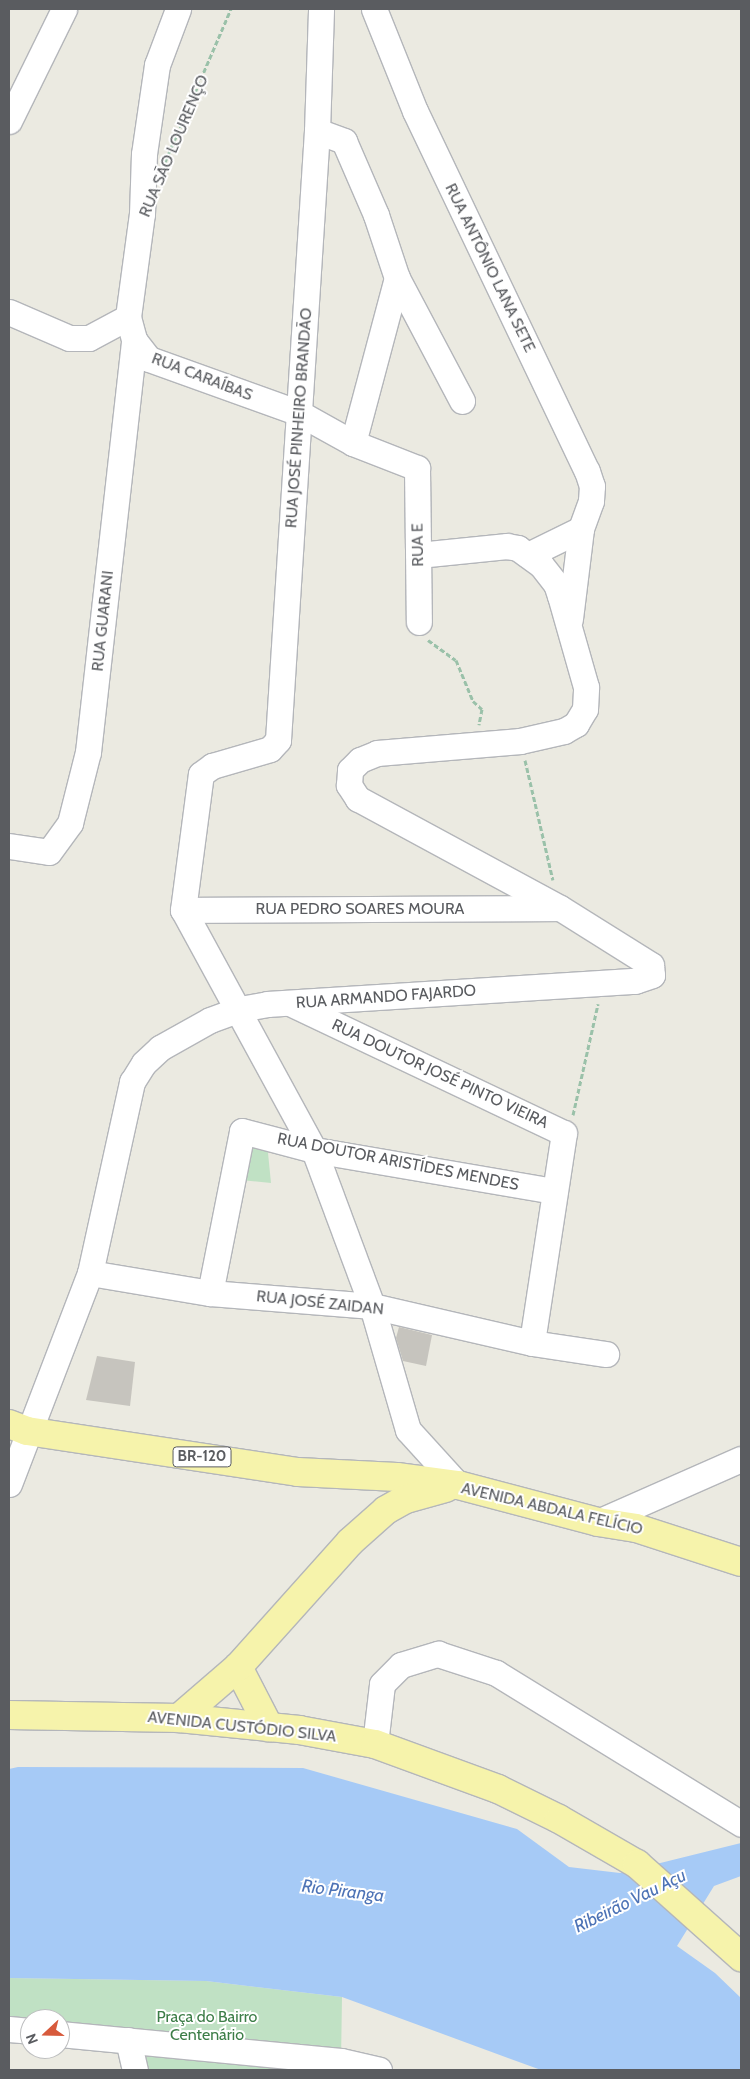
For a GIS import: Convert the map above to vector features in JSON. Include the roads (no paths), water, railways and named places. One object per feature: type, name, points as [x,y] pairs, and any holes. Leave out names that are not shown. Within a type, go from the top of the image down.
[{"type":"main road","name":"BR-120","points":[[18,1428],[298,1472],[397,1477],[458,1485]]},
{"type":"main road","name":"AVENIDA ABDALA FELÍCIO","points":[[179,1718],[238,1667],[350,1542],[386,1510],[406,1499],[458,1485],[598,1522],[636,1528],[741,1562]]},
{"type":"main road","points":[[238,1667],[275,1727]]},
{"type":"main road","name":"AVENIDA CUSTÓDIO SILVA","points":[[9,1716],[179,1718],[275,1727],[363,1741],[498,1789],[559,1819],[637,1864],[741,1957]]},
{"type":"street","points":[[9,121],[64,9]]},
{"type":"street","name":"RUA SÃO LOURENÇO","points":[[131,328],[142,214],[144,154],[157,65],[178,9]]},
{"type":"street","name":"RUA JOSÉ PINHEIRO BRANDÃO","points":[[189,920],[201,774],[212,766],[270,749],[278,740],[317,131],[320,9]]},
{"type":"street","name":"RUA ANTÔNIO LANA SETE","points":[[374,9],[415,111],[587,471],[592,486],[591,501],[582,529],[569,629]]},
{"type":"street","points":[[317,131],[344,141],[376,215],[397,278],[462,401]]},
{"type":"street","points":[[353,443],[397,278]]},
{"type":"street","points":[[9,312],[69,338],[89,338],[131,328]]},
{"type":"street","name":"RUA CARAÍBAS","points":[[131,328],[149,359],[299,413],[353,443],[417,468]]},
{"type":"street","name":"RUA GUARANI","points":[[9,846],[48,852],[70,823],[88,752],[131,328]]},
{"type":"street","name":"RUA E","points":[[417,468],[419,622]]},
{"type":"street","points":[[528,555],[582,529]]},
{"type":"street","points":[[418,555],[507,546],[528,555],[556,584],[569,629]]},
{"type":"street","name":"RUA ARMANDO FAJARDO","points":[[9,1484],[18,1428],[90,1273],[132,1082],[144,1063],[160,1048],[210,1020],[240,1009],[289,1003],[635,981],[646,978],[654,970],[651,965],[560,908],[358,799],[349,785],[350,770],[360,760],[377,753],[520,741],[564,731],[576,724],[585,709],[586,687],[569,629]]},
{"type":"street","name":"RUA PEDRO SOARES MOURA","points":[[189,920],[560,908]]},
{"type":"street","points":[[189,920],[240,1009],[314,1150],[372,1306],[408,1430],[458,1485]]},
{"type":"street","name":"RUA DOUTOR JOSÉ PINTO VIEIRA","points":[[289,1003],[564,1133],[555,1191]]},
{"type":"street","name":"RUA DOUTOR ARISTÍDES MENDES","points":[[210,1293],[242,1131],[314,1150],[555,1191]]},
{"type":"street","points":[[532,1342],[555,1191]]},
{"type":"street","name":"RUA JOSÉ ZAIDAN","points":[[90,1273],[210,1293],[372,1306],[532,1342],[606,1354]]},
{"type":"street","points":[[598,1522],[741,1459]]},
{"type":"street","points":[[363,1741],[382,1684],[402,1665],[438,1654],[496,1673],[741,1824]]},
{"type":"street","points":[[70,2035],[341,2061],[379,2070]]},
{"type":"street","points":[[128,2040],[135,2070]]},
{"type":"street","points":[[307,2070],[341,2061]]},
{"type":"water","points":[[18,1767],[303,1768],[517,1829],[569,1867],[620,1873],[741,1843],[741,1876],[714,1886],[677,1946],[715,1973],[741,1998],[741,2070],[541,2070],[342,1997],[206,1981],[9,1978],[9,1769]]},
{"type":"water label","name":"Rio Piranga","points":[[343,1891]]},
{"type":"water label","name":"Ribeirão Vau Açu","points":[[630,1901]]},
{"type":"park label","name":"Praça do Bairro Centenário","points":[[207,2026]]}]
